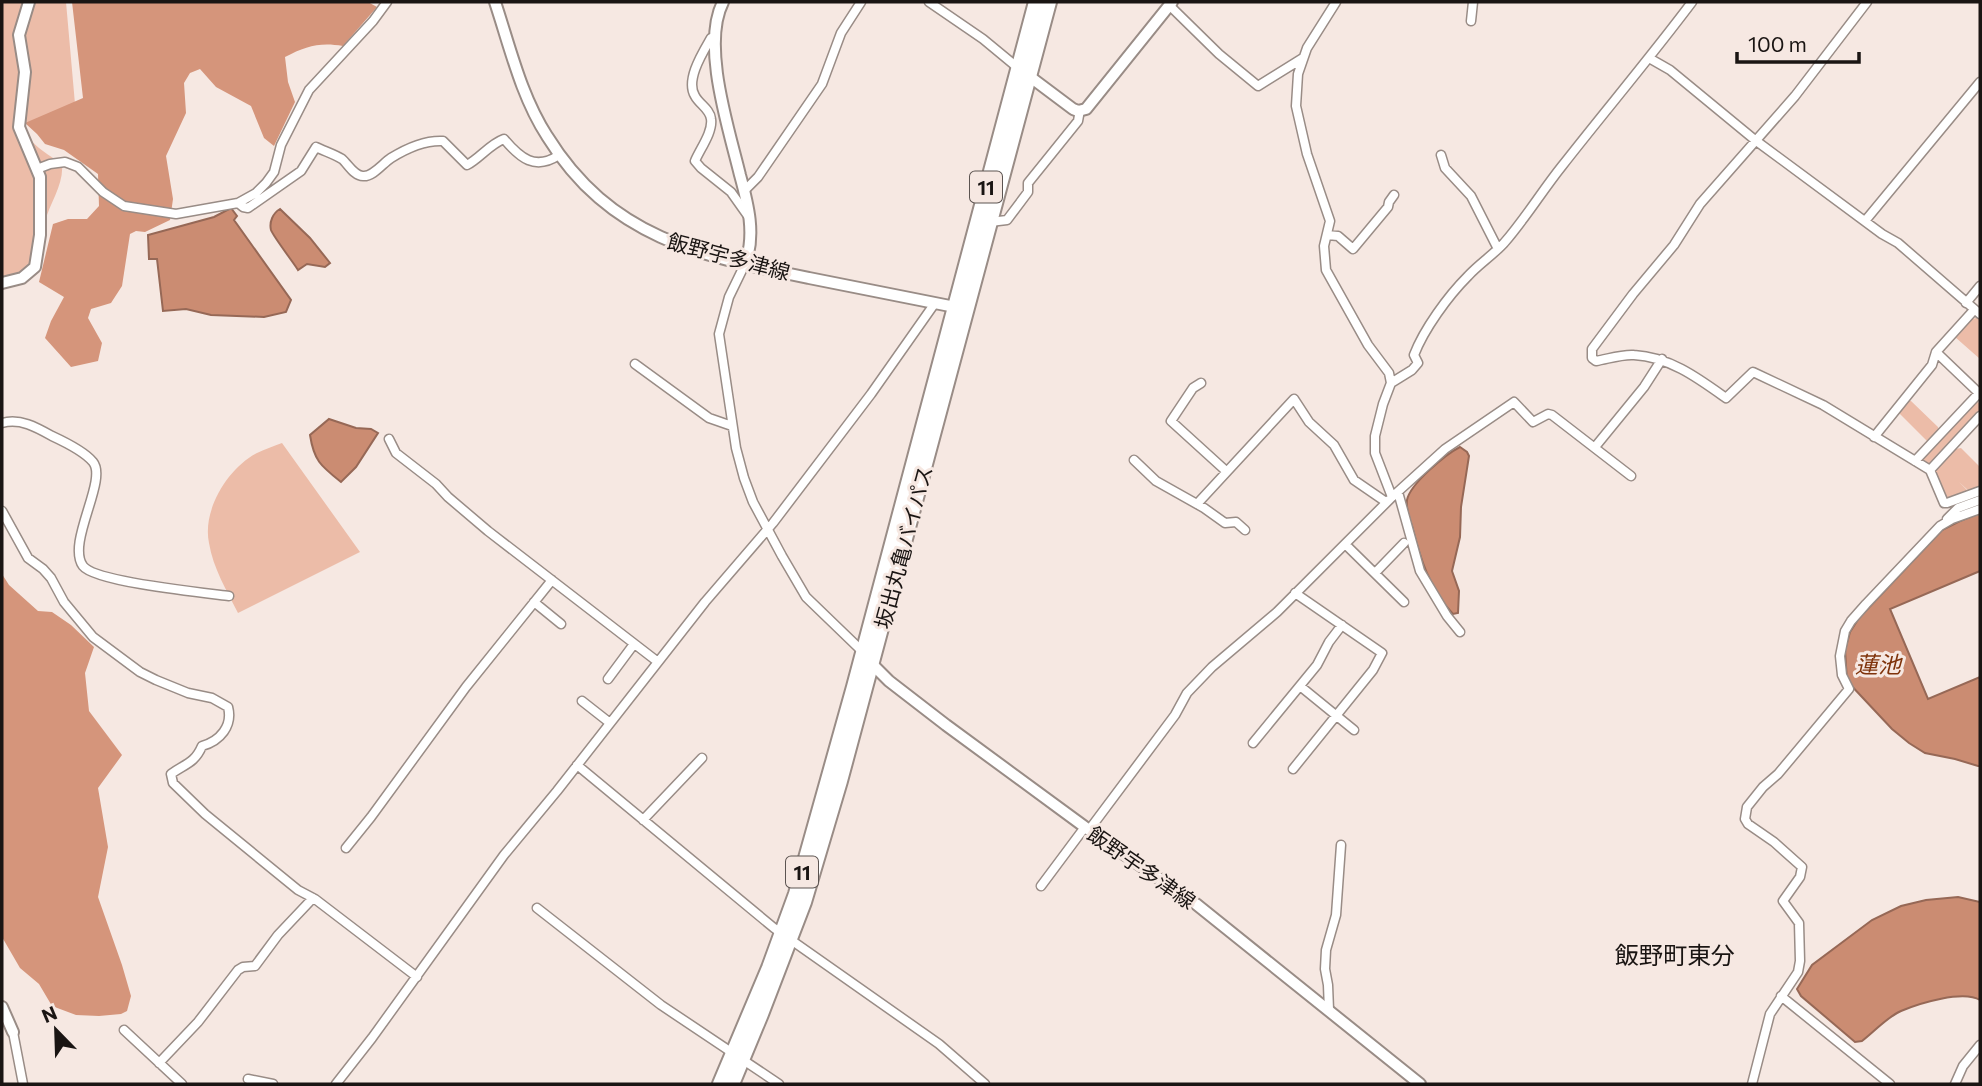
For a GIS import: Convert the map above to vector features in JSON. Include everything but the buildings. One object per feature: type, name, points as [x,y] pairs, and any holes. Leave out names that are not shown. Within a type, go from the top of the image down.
[{"type":"highway","name":"坂出丸亀バイパス","points":[[961,308],[990,222],[1036,2]]},
{"type":"highway","name":"坂出丸亀バイパス","points":[[732,1084],[738,1056],[769,968],[785,937],[905,531],[1023,72],[1049,2]]},
{"type":"highway","name":"坂出丸亀バイパス","points":[[720,1084],[738,1056]]},
{"type":"main road","points":[[2,283],[22,278],[35,267],[40,235],[40,177],[19,127],[24,72],[19,35],[29,2]]},
{"type":"main road","name":"飯野宇多津線","points":[[495,2],[528,99],[545,133],[559,155],[605,203],[655,235],[697,252],[961,308]]},
{"type":"main road","points":[[723,2],[718,10],[714,37],[715,60],[745,190],[751,232],[744,264]]},
{"type":"main road","points":[[1023,72],[1073,109],[1086,109],[1171,3]]},
{"type":"main road","name":"飯野宇多津線","points":[[867,659],[889,681],[946,725],[1087,829],[1196,904],[1420,1084]]},
{"type":"main road","points":[[2,1007],[13,1032]]},
{"type":"street","points":[[37,169],[65,162],[78,167],[103,192],[124,206],[135,208],[176,214],[238,202],[256,193],[266,183],[274,172],[281,145],[309,90],[373,21],[387,2]]},
{"type":"street","points":[[745,190],[758,177],[822,84],[841,33],[862,2]]},
{"type":"street","points":[[929,2],[983,39],[1023,72]]},
{"type":"street","points":[[1336,2],[1303,58],[1298,74],[1296,106],[1311,166],[1330,221],[1324,255],[1326,270],[1368,345],[1385,366],[1391,383]]},
{"type":"street","points":[[1471,21],[1473,2]]},
{"type":"street","points":[[1460,632],[1420,571],[1374,453],[1382,404],[1391,383],[1418,363],[1414,355],[1427,329],[1467,277],[1499,248],[1692,2]]},
{"type":"street","points":[[1867,2],[1795,96],[1700,204],[1674,245],[1633,294],[1591,354],[1596,360],[1632,355],[1662,359],[1687,371],[1726,398],[1753,372],[1823,405],[1930,470],[1944,503],[1980,491]]},
{"type":"street","points":[[1171,3],[1219,54],[1258,86],[1303,58]]},
{"type":"street","points":[[714,37],[697,61],[693,82],[693,94],[711,118],[710,130],[695,161],[731,192],[748,216]]},
{"type":"street","points":[[1649,58],[1670,70],[1755,140],[1898,243],[1977,312],[1936,352],[1931,365],[1874,437]]},
{"type":"street","points":[[1865,221],[1980,82]]},
{"type":"street","points":[[990,222],[1007,220],[1028,192],[1028,183],[1078,121],[1080,110]]},
{"type":"street","points":[[238,202],[248,208],[278,189],[301,171],[316,148],[342,159],[364,177],[390,159],[431,140],[443,141],[467,165],[497,141],[504,139],[524,158],[535,163],[546,163],[559,155]]},
{"type":"street","points":[[1441,155],[1445,168],[1471,196],[1499,248]]},
{"type":"street","points":[[1327,235],[1338,236],[1353,249],[1388,207],[1394,195]]},
{"type":"street","points":[[744,264],[729,297],[719,334],[732,426],[747,488],[782,556],[807,597],[867,659]]},
{"type":"street","points":[[1966,303],[1980,286]]},
{"type":"street","points":[[336,1084],[504,855],[705,602],[769,528],[871,394],[935,303]]},
{"type":"street","points":[[1915,461],[1979,394],[1936,352]]},
{"type":"street","points":[[1595,447],[1644,387],[1662,359]]},
{"type":"street","points":[[635,364],[709,418],[732,426]]},
{"type":"street","points":[[1201,383],[1193,388],[1171,421],[1226,471]]},
{"type":"street","points":[[1197,504],[1294,399],[1308,422],[1334,444],[1354,480],[1392,497]]},
{"type":"street","points":[[1041,886],[1175,715],[1187,694],[1212,667],[1277,612],[1392,497],[1445,449],[1514,402],[1532,422],[1548,414],[1552,415],[1631,476]]},
{"type":"street","points":[[1930,470],[1980,416]]},
{"type":"street","points":[[2,424],[22,422],[60,440],[93,461],[97,468],[95,481],[78,549],[82,565],[90,573],[229,596]]},
{"type":"street","points":[[389,439],[396,453],[458,505],[658,662]]},
{"type":"street","points":[[1134,460],[1156,481],[1226,523],[1236,522],[1245,530]]},
{"type":"street","points":[[1752,1084],[1770,1014],[1798,972],[1799,923],[1783,901],[1801,877],[1802,867],[1774,842],[1748,824],[1745,819],[1746,807],[1778,774],[1849,689],[1842,675],[1840,656],[1842,641],[1851,621],[1958,508],[1980,500]]},
{"type":"street","points":[[1940,526],[1980,509]]},
{"type":"street","points":[[2,511],[28,558],[43,569],[64,602],[93,637],[156,680],[188,693],[212,698],[228,707],[231,716],[227,728],[212,743],[202,746],[192,761],[171,774],[173,783],[205,814],[298,891],[313,898],[416,976]]},
{"type":"street","points":[[1375,573],[1404,543]]},
{"type":"street","points":[[1345,544],[1404,602]]},
{"type":"street","points":[[346,848],[466,687],[552,580]]},
{"type":"street","points":[[1293,769],[1373,670],[1382,653],[1296,593]]},
{"type":"street","points":[[534,602],[561,624]]},
{"type":"street","points":[[1253,743],[1317,665],[1342,625]]},
{"type":"street","points":[[608,679],[634,644]]},
{"type":"street","points":[[1300,687],[1353,730]]},
{"type":"street","points":[[582,701],[610,723]]},
{"type":"street","points":[[643,820],[702,758]]},
{"type":"street","points":[[577,765],[785,937],[939,1044],[985,1084]]},
{"type":"street","points":[[1329,1010],[1326,950],[1336,915],[1340,845]]},
{"type":"street","points":[[159,1063],[198,1022],[238,970],[255,967],[278,935],[313,898]]},
{"type":"street","points":[[537,908],[661,1005],[779,1084]]},
{"type":"street","points":[[1781,996],[1890,1084]]},
{"type":"street","points":[[124,1030],[182,1084]]},
{"type":"street","points":[[13,1032],[23,1084]]},
{"type":"street","points":[[1955,1084],[1963,1066],[1980,1045]]},
{"type":"street","points":[[248,1079],[273,1084]]},
{"type":"shaded area","points":[[2,2],[66,2],[75,104],[25,124],[25,130],[32,142],[62,164],[62,172],[45,222],[44,247],[38,264],[23,280],[2,287]]},
{"type":"shaded area","points":[[72,2],[368,2],[377,7],[343,46],[313,46],[285,57],[288,82],[295,102],[274,146],[264,138],[251,106],[216,87],[200,69],[190,73],[184,83],[186,113],[166,156],[173,199],[170,220],[145,232],[136,231],[130,234],[122,286],[111,303],[91,309],[88,318],[102,343],[98,361],[71,367],[45,338],[64,297],[39,282],[53,224],[68,219],[87,219],[99,206],[98,174],[64,150],[45,144],[25,123],[83,98]]},
{"type":"shaded area","points":[[1980,318],[1980,359],[1955,337],[1972,319]]},
{"type":"shaded area","points":[[1906,401],[1911,401],[1938,427],[1939,431],[1928,442],[1899,413],[1898,410]]},
{"type":"shaded area","points":[[1977,402],[1980,403],[1980,411],[1931,464],[1923,463],[1922,456]]},
{"type":"shaded area","points":[[282,443],[360,552],[238,613],[211,552],[209,517],[220,491],[236,469],[257,453]]},
{"type":"shaded area","points":[[1961,448],[1980,467],[1980,488],[1970,492],[1959,482],[1969,492],[1946,499],[1934,473],[1955,449]]},
{"type":"shaded area","points":[[2,574],[9,585],[38,611],[52,612],[71,625],[94,647],[85,673],[89,711],[122,755],[98,788],[108,847],[98,897],[131,996],[127,1011],[121,1014],[76,1015],[52,1006],[39,984],[20,968],[2,937]]},
{"type":"water","points":[[231,208],[237,216],[234,220],[291,300],[286,312],[264,317],[211,315],[186,309],[163,311],[157,259],[149,259],[148,235],[214,217]]},
{"type":"water","points":[[280,209],[310,238],[330,263],[325,267],[307,264],[298,270],[271,230],[272,218]]},
{"type":"water","points":[[329,419],[378,433],[356,467],[341,482],[320,462],[310,435]]},
{"type":"water","points":[[1460,447],[1469,456],[1461,507],[1460,537],[1452,571],[1459,591],[1458,613],[1453,614],[1438,595],[1427,573],[1409,516],[1407,500],[1421,478]]},
{"type":"water","name":"蓮池","points":[[1980,513],[1980,571],[1890,609],[1928,699],[1980,677],[1978,766],[1925,753],[1892,729],[1847,681],[1845,650],[1850,632],[1859,618],[1942,530]]},
{"type":"water","points":[[1958,897],[1980,902],[1980,1000],[1963,996],[1919,1004],[1901,1011],[1862,1041],[1855,1042],[1801,996],[1797,989],[1812,965],[1872,920],[1901,906]]},
{"type":"district","name":"飯野町東分","points":[[1675,954]]}]
